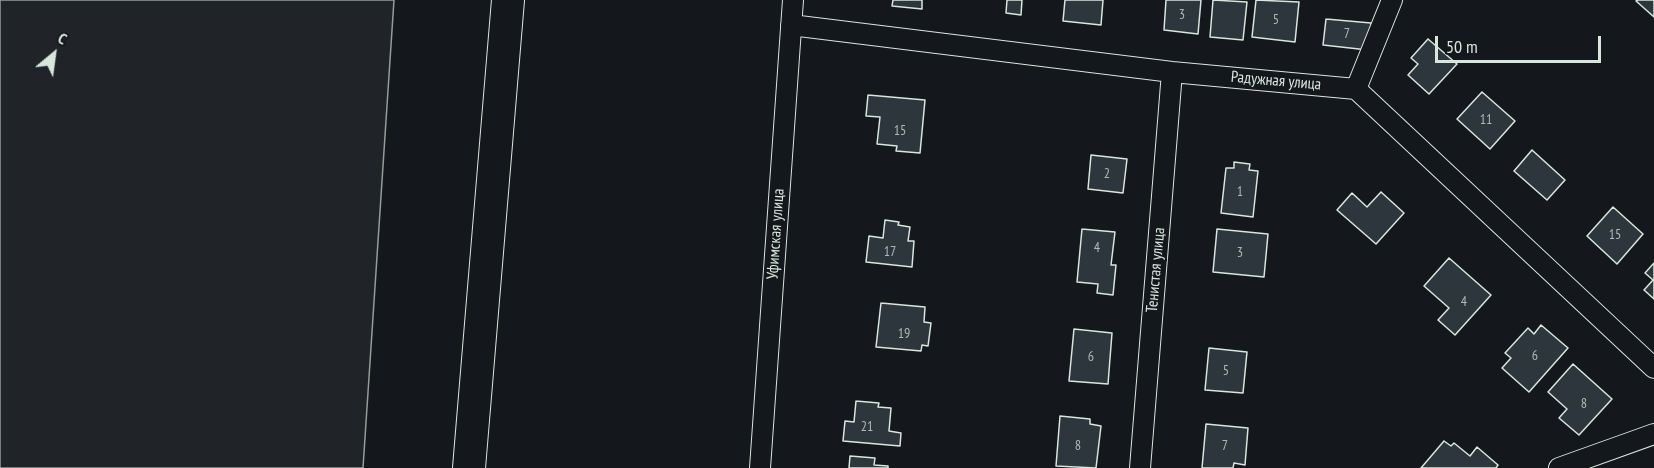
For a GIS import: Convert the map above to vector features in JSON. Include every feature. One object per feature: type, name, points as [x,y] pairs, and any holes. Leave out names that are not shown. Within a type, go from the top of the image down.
[{"type":"main road","points":[[469,468],[508,0]]},
{"type":"street","name":"Уфимская улица","points":[[760,468],[793,0]]},
{"type":"street","points":[[1392,0],[1356,89],[1654,368]]},
{"type":"street","name":"Радужная улица","points":[[791,25],[1172,72],[1356,89]]},
{"type":"street","name":"Тенистая улица","points":[[1140,468],[1172,72]]},
{"type":"street","points":[[1558,468],[1654,434]]},
{"type":"shaded area","points":[[0,0],[394,0],[363,468],[0,468]]},
{"type":"building","points":[[893,0],[922,0],[922,9],[892,6]]},
{"type":"building","points":[[1007,0],[1022,0],[1021,15],[1006,13]]},
{"type":"building","points":[[1065,0],[1103,0],[1101,25],[1063,21]]},
{"type":"building","points":[[1166,0],[1201,0],[1198,34],[1164,30]]},
{"type":"building","points":[[1213,0],[1247,2],[1243,40],[1210,37]]},
{"type":"building","points":[[1256,0],[1299,2],[1295,42],[1252,37]]},
{"type":"building","points":[[1654,0],[1654,17],[1636,1]]},
{"type":"building","points":[[1326,19],[1371,23],[1368,50],[1323,45]]},
{"type":"building","points":[[1428,39],[1457,64],[1429,94],[1408,75],[1418,64],[1411,58]]},
{"type":"building","points":[[1482,92],[1515,121],[1490,149],[1457,119]]},
{"type":"building","points":[[868,95],[925,100],[920,153],[896,151],[897,146],[877,144],[880,117],[866,116]]},
{"type":"building","points":[[1532,150],[1565,180],[1547,200],[1514,171]]},
{"type":"building","points":[[1091,155],[1127,159],[1123,193],[1088,189]]},
{"type":"building","points":[[1234,162],[1250,164],[1249,170],[1258,171],[1253,217],[1221,213],[1226,168],[1234,168]]},
{"type":"building","points":[[1381,192],[1404,213],[1376,244],[1337,210],[1352,193],[1367,207]]},
{"type":"building","points":[[1613,207],[1643,234],[1617,264],[1587,236]]},
{"type":"building","points":[[885,220],[899,222],[898,225],[910,227],[908,241],[914,241],[912,267],[866,262],[869,236],[883,238]]},
{"type":"building","points":[[1082,229],[1115,232],[1111,265],[1116,265],[1113,295],[1097,293],[1098,284],[1077,282]]},
{"type":"building","points":[[1217,229],[1268,234],[1264,277],[1213,272]]},
{"type":"building","points":[[1449,258],[1491,295],[1455,335],[1438,320],[1449,308],[1424,286]]},
{"type":"building","points":[[1654,263],[1654,299],[1644,290],[1653,280],[1645,273]]},
{"type":"building","points":[[881,303],[925,307],[924,322],[931,323],[928,346],[922,345],[921,351],[876,347]]},
{"type":"building","points":[[1541,325],[1568,348],[1529,392],[1502,368],[1511,358],[1505,353],[1528,328],[1534,334]]},
{"type":"building","points":[[1074,329],[1112,333],[1108,384],[1069,381]]},
{"type":"building","points":[[1209,348],[1247,352],[1243,393],[1205,390]]},
{"type":"building","points":[[1573,364],[1612,399],[1579,435],[1559,418],[1567,409],[1548,392]]},
{"type":"building","points":[[856,401],[879,403],[878,407],[891,408],[889,431],[901,433],[900,446],[843,441],[845,421],[854,422]]},
{"type":"building","points":[[1060,416],[1090,419],[1090,424],[1101,426],[1096,468],[1056,466]]},
{"type":"building","points":[[1206,424],[1248,428],[1245,465],[1234,463],[1233,468],[1202,468]]},
{"type":"building","points":[[1444,441],[1451,446],[1454,443],[1470,456],[1477,447],[1498,465],[1496,468],[1421,468]]},
{"type":"building","points":[[850,456],[875,458],[874,465],[888,466],[888,468],[849,468]]}]
